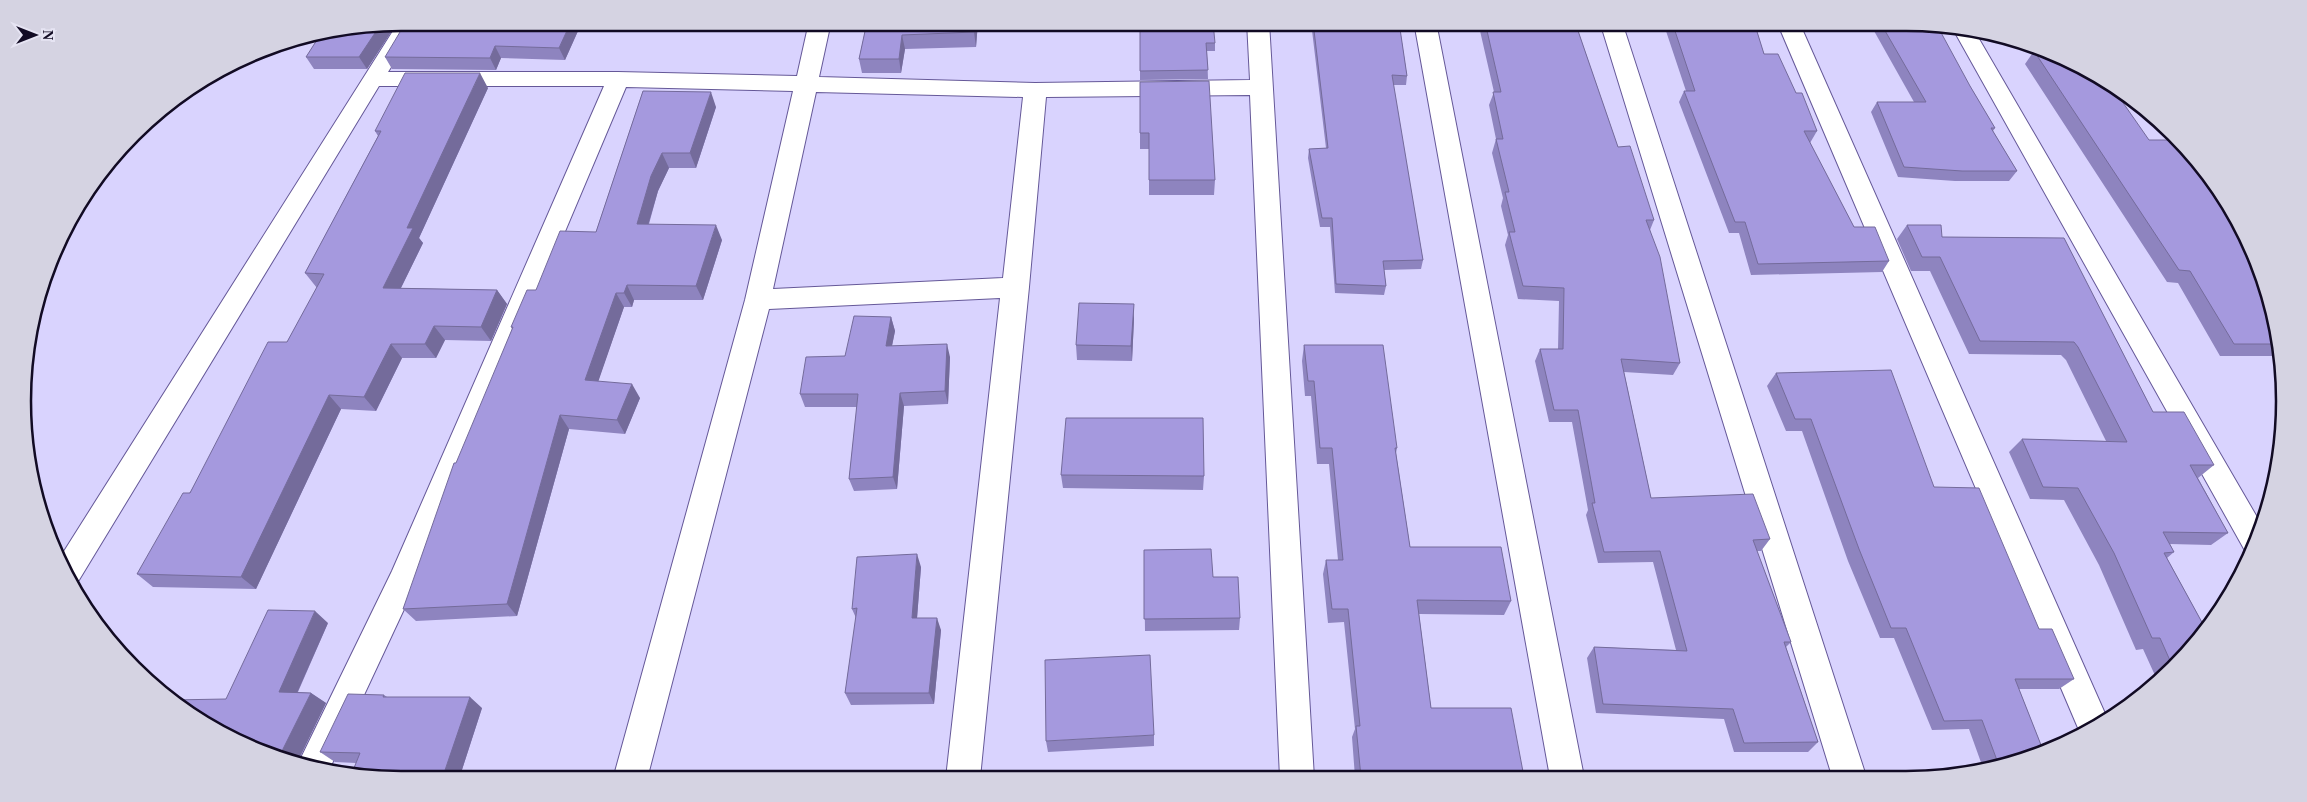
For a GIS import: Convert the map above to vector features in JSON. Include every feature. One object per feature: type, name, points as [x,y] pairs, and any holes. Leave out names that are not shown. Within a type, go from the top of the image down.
[{"type":"street","points":[[70,567],[403,31]]},
{"type":"street","points":[[632,771],[758,300],[818,31]]},
{"type":"street","points":[[1259,31],[1297,771]]},
{"type":"street","points":[[1427,31],[1566,771]]},
{"type":"street","points":[[1614,31],[1847,771]]},
{"type":"street","points":[[1792,31],[2091,721]]},
{"type":"street","points":[[1965,36],[2251,534]]},
{"type":"street","points":[[372,79],[618,79],[1035,90],[1262,87]]},
{"type":"street","points":[[316,761],[404,575],[618,79]]},
{"type":"street","points":[[964,771],[1016,287],[1035,90]]},
{"type":"street","points":[[758,300],[1016,287]]},
{"type":"building","points":[[401,31],[567,31],[559,48],[495,46],[490,58],[385,57]]},
{"type":"building","points":[[865,31],[974,31],[902,35],[899,59],[859,59]]},
{"type":"building","points":[[1140,31],[1214,31],[1215,43],[1206,43],[1208,70],[1140,71]]},
{"type":"building","points":[[1314,31],[1400,31],[1407,76],[1392,75],[1423,260],[1383,261],[1386,286],[1336,284],[1332,218],[1322,218],[1309,149],[1328,148]]},
{"type":"building","points":[[1487,31],[1578,31],[1618,147],[1630,146],[1654,220],[1646,220],[1660,257],[1680,363],[1621,359],[1651,498],[1753,494],[1770,539],[1753,540],[1791,642],[1784,642],[1818,742],[1744,743],[1733,709],[1603,704],[1594,647],[1687,651],[1660,551],[1604,552],[1592,503],[1595,503],[1578,410],[1554,410],[1540,349],[1563,349],[1564,288],[1523,286],[1509,232],[1515,232],[1505,192],[1509,192],[1496,139],[1503,139],[1493,92],[1501,92]]},
{"type":"building","points":[[1675,31],[1757,31],[1764,54],[1778,54],[1796,93],[1802,93],[1817,131],[1804,131],[1854,227],[1875,227],[1889,261],[1758,264],[1745,222],[1735,222],[1684,91],[1695,91]]},
{"type":"building","points":[[1885,31],[1941,33],[1995,128],[1991,128],[2017,171],[1962,171],[1904,167],[1877,102],[1926,102]]},
{"type":"building","points":[[376,32],[359,57],[306,57],[316,41],[353,34]]},
{"type":"building","points":[[2037,55],[2070,69],[2111,94],[2123,102],[2149,140],[2167,140],[2184,157],[2213,196],[2238,237],[2256,282],[2272,344],[2234,344],[2190,271],[2179,270]]},
{"type":"building","points":[[405,73],[480,73],[407,228],[413,228],[383,288],[497,290],[481,327],[434,326],[425,344],[391,344],[364,397],[329,395],[241,577],[137,574],[183,493],[190,493],[268,342],[287,342],[324,274],[305,273],[381,131],[375,131]]},
{"type":"building","points":[[1209,81],[1215,180],[1149,180],[1149,133],[1140,133],[1140,82]]},
{"type":"building","points":[[643,91],[711,92],[690,153],[662,153],[651,176],[637,224],[716,225],[696,286],[627,285],[624,293],[616,293],[585,380],[632,384],[617,420],[560,415],[507,604],[403,609],[454,463],[456,463],[527,290],[536,290],[560,231],[596,232]]},
{"type":"building","points":[[1907,225],[1941,225],[1942,237],[2064,238],[2153,412],[2184,412],[2214,465],[2190,465],[2228,533],[2163,532],[2174,552],[2164,553],[2202,622],[2184,645],[2170,659],[2160,638],[2152,638],[2114,553],[2078,488],[2043,487],[2022,439],[2127,442],[2078,347],[2074,342],[1980,341],[1940,257],[1922,257]]},
{"type":"building","points":[[1079,303],[1134,304],[1131,346],[1076,345]]},
{"type":"building","points":[[854,316],[891,317],[886,346],[947,344],[945,391],[900,393],[893,477],[849,479],[858,394],[800,394],[806,357],[845,356]]},
{"type":"building","points":[[1304,345],[1383,345],[1397,448],[1395,448],[1410,547],[1501,547],[1511,601],[1417,600],[1431,708],[1511,708],[1523,771],[1360,771],[1356,726],[1360,726],[1348,609],[1332,609],[1326,560],[1343,560],[1332,448],[1320,448],[1314,381],[1308,381]]},
{"type":"building","points":[[1891,370],[1934,487],[1979,488],[2039,629],[2052,629],[2074,679],[2015,679],[2041,745],[1997,759],[1982,720],[1944,721],[1906,628],[1891,628],[1859,549],[1811,419],[1795,419],[1776,373]]},
{"type":"building","points":[[1066,418],[1203,418],[1204,476],[1061,475]]},
{"type":"building","points":[[1211,549],[1213,577],[1238,577],[1240,618],[1144,619],[1144,550]]},
{"type":"building","points":[[917,554],[912,618],[937,618],[929,693],[845,693],[857,608],[852,609],[857,557]]},
{"type":"building","points":[[268,610],[315,611],[279,692],[311,693],[282,751],[237,733],[184,700],[226,699]]},
{"type":"building","points":[[1150,655],[1154,735],[1046,741],[1045,660]]},
{"type":"building","points":[[348,694],[384,695],[383,697],[470,697],[445,771],[354,768],[360,753],[320,752]]}]
